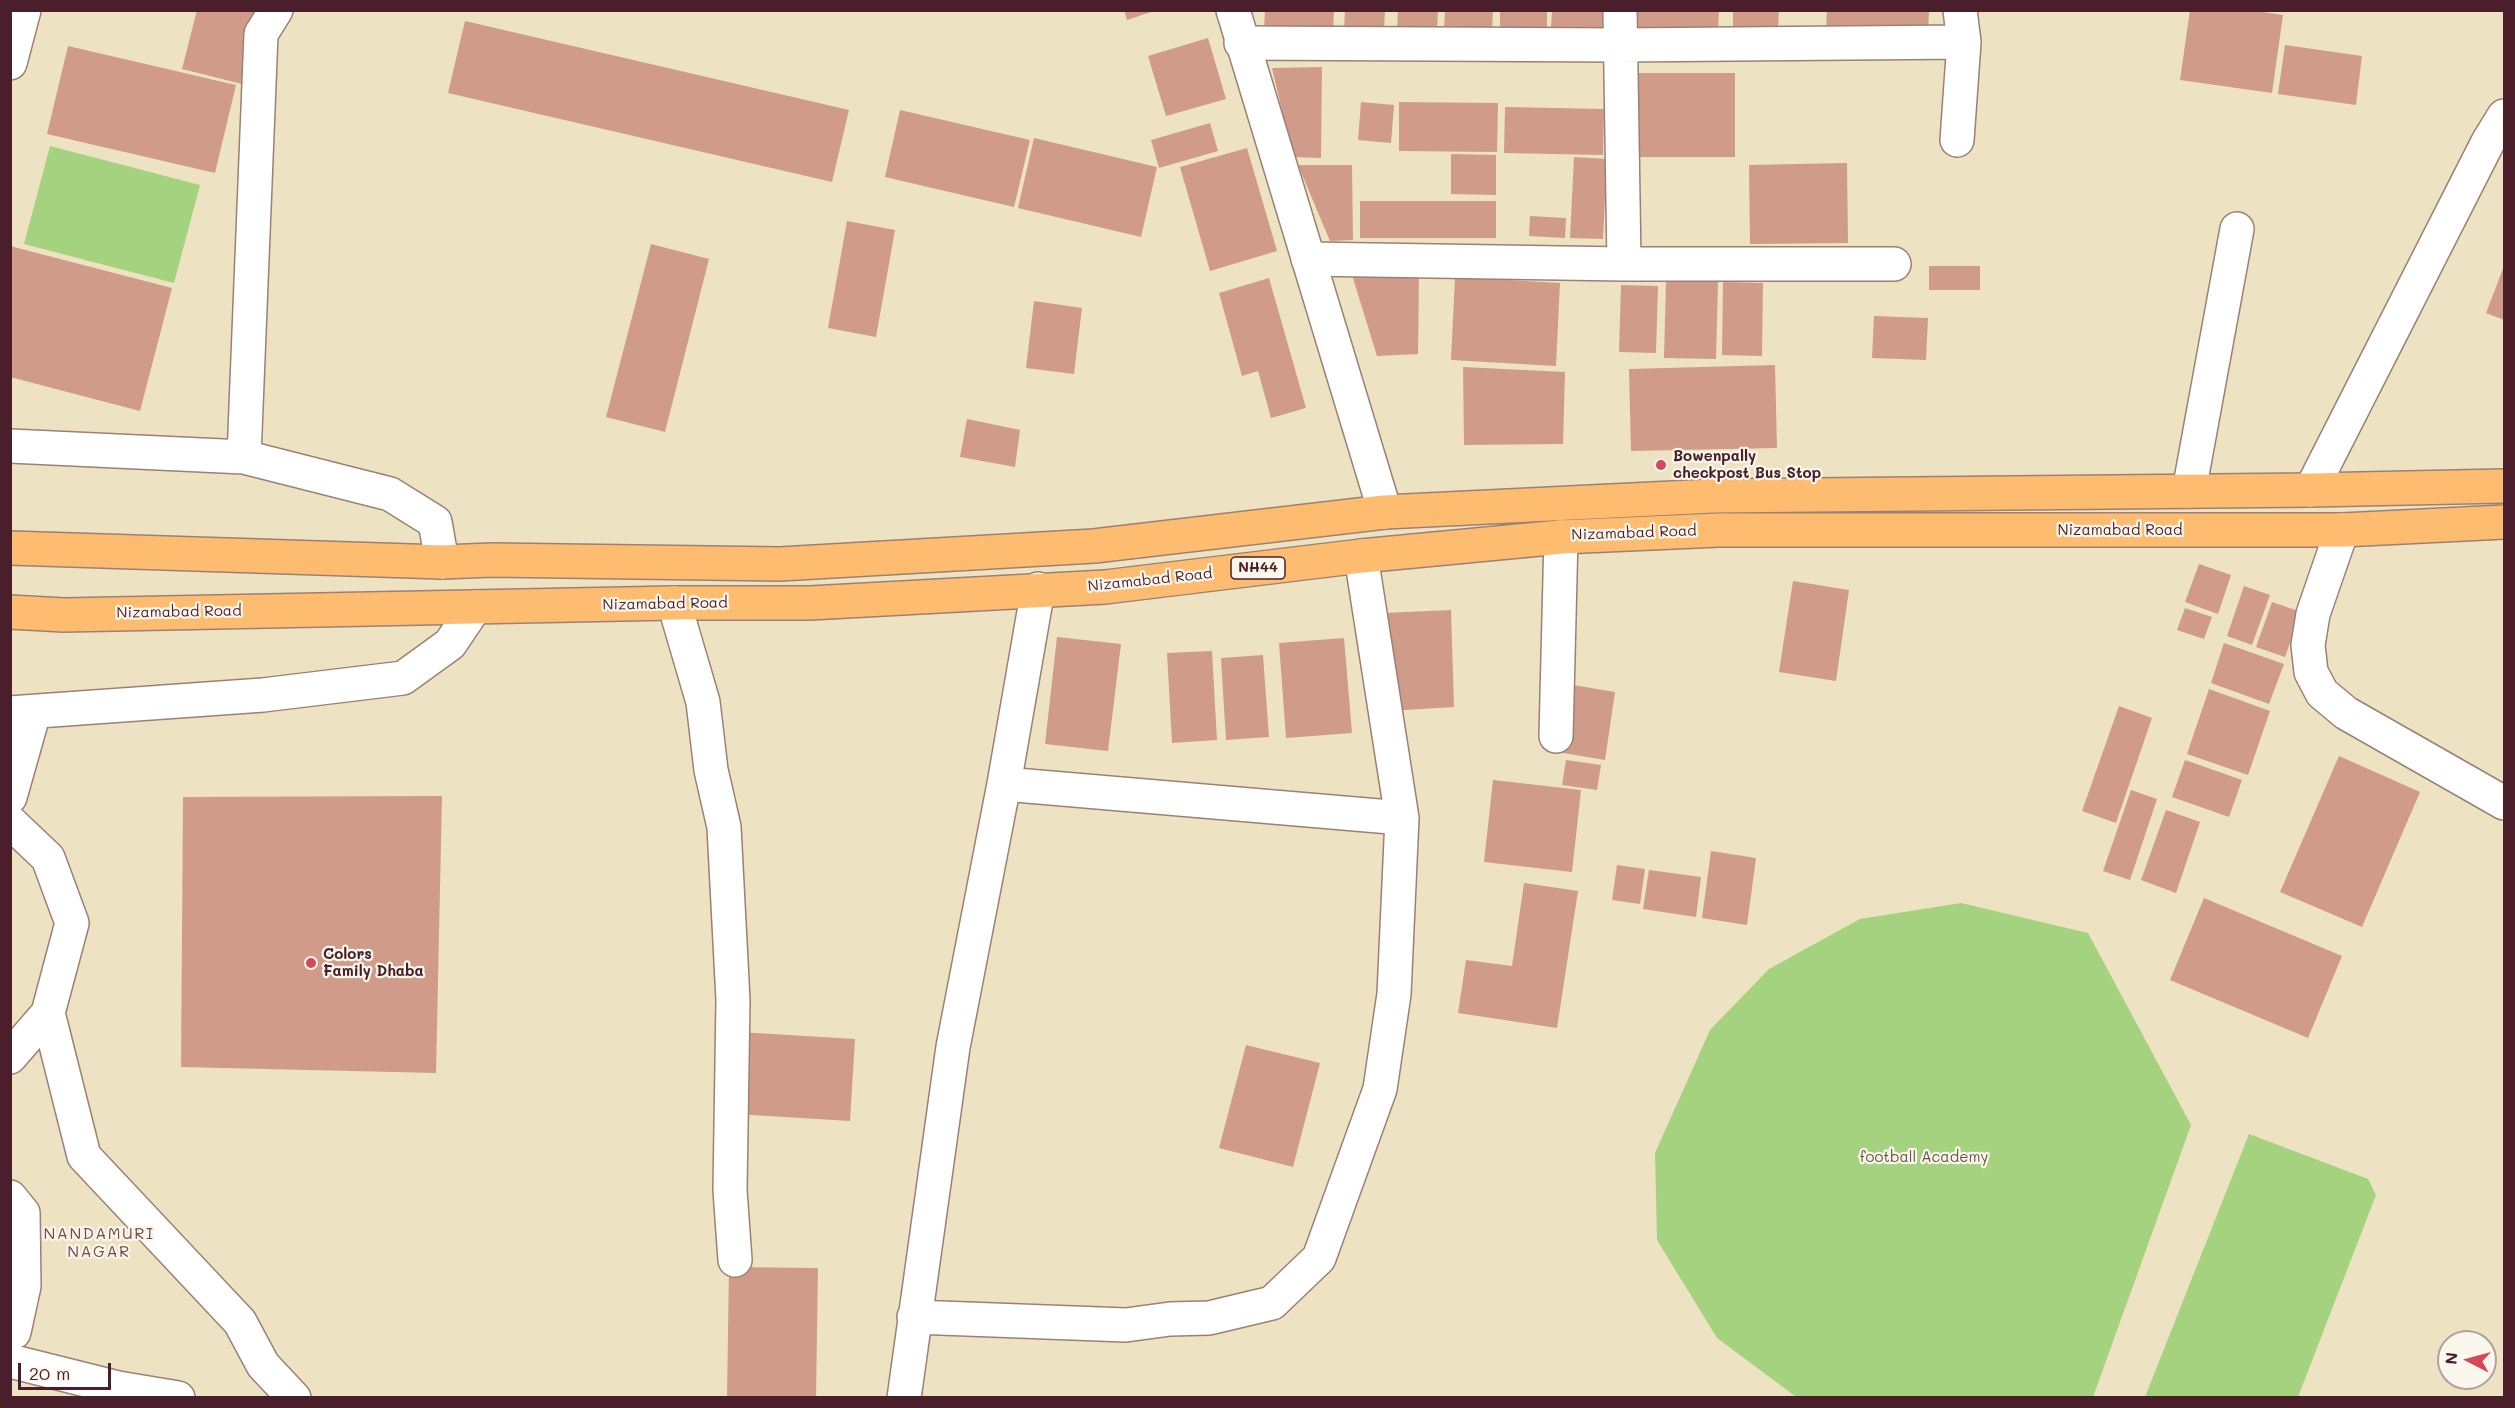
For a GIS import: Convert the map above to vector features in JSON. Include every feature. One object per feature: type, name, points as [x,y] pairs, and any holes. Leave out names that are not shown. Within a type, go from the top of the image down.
[{"type":"highway","points":[[10,548],[442,562],[492,560],[791,563],[1094,546],[1385,512],[1714,496],[2188,492],[2505,486]]},
{"type":"highway","name":"Nizamabad Road","points":[[10,612],[64,615],[475,606],[810,603],[1105,587],[1361,556],[1562,537],[1719,530],[2342,530],[2505,522]]},
{"type":"street","points":[[10,63],[24,10]]},
{"type":"street","points":[[244,457],[261,34],[276,10]]},
{"type":"street","points":[[1233,10],[1241,43],[1385,512]]},
{"type":"street","points":[[1620,10],[1624,264]]},
{"type":"street","points":[[1241,43],[1620,45],[1962,26],[1957,140]]},
{"type":"street","points":[[2311,490],[2499,136]]},
{"type":"street","points":[[2188,492],[2237,229]]},
{"type":"street","points":[[1308,259],[1624,264],[1894,264]]},
{"type":"street","points":[[10,446],[244,457],[390,494],[435,522],[442,562]]},
{"type":"street","points":[[2342,530],[2313,614],[2308,645],[2311,672],[2322,693],[2346,713],[2505,803]]},
{"type":"street","points":[[1556,736],[1562,537]]},
{"type":"street","points":[[914,1317],[1126,1325],[1170,1319],[1209,1318],[1272,1303],[1319,1258],[1380,1089],[1394,994],[1402,818],[1361,556]]},
{"type":"street","points":[[904,1398],[953,1047],[1004,784],[1038,589]]},
{"type":"street","points":[[674,603],[703,702],[711,770],[724,827],[733,1000],[730,1190],[735,1260]]},
{"type":"street","points":[[10,797],[22,712],[263,695],[403,678],[450,644],[475,606]]},
{"type":"street","points":[[1004,784],[1402,818]]},
{"type":"street","points":[[10,822],[48,858],[72,923],[48,1013],[10,1057]]},
{"type":"street","points":[[48,1013],[84,1156],[240,1322],[263,1365],[294,1398]]},
{"type":"street","points":[[10,1197],[23,1213],[24,1286],[14,1332],[10,1334]]},
{"type":"street","points":[[10,1361],[118,1388],[178,1398]]},
{"type":"green space","points":[[50,146],[200,185],[174,283],[24,244]]},
{"type":"green space","name":"football Academy","points":[[1961,903],[2088,933],[2191,1125],[2093,1397],[1795,1396],[1717,1338],[1657,1240],[1655,1153],[1710,1030],[1769,969],[1860,919]]},
{"type":"green space","points":[[2249,1134],[2368,1179],[2376,1195],[2298,1397],[2145,1397]]},
{"type":"building","points":[[197,10],[261,10],[242,84],[182,69]]},
{"type":"building","points":[[1124,10],[1154,10],[1154,11],[1127,20]]},
{"type":"building","points":[[1265,10],[1334,10],[1333,34],[1264,31]]},
{"type":"building","points":[[1345,10],[1385,10],[1384,31],[1344,30]]},
{"type":"building","points":[[1398,10],[1438,10],[1437,30],[1397,30]]},
{"type":"building","points":[[1445,10],[1493,10],[1492,30],[1444,29]]},
{"type":"building","points":[[1500,10],[1547,10],[1547,29],[1500,28]]},
{"type":"building","points":[[1552,10],[1604,10],[1603,29],[1551,28]]},
{"type":"building","points":[[1633,10],[1719,10],[1718,33],[1633,31]]},
{"type":"building","points":[[1733,10],[1779,10],[1778,30],[1733,28]]},
{"type":"building","points":[[1827,10],[1929,10],[1928,34],[1826,31]]},
{"type":"building","points":[[2190,10],[2249,10],[2283,15],[2272,93],[2180,80]]},
{"type":"building","points":[[465,21],[849,110],[832,182],[448,93]]},
{"type":"building","points":[[1208,38],[1226,99],[1166,116],[1148,56]]},
{"type":"building","points":[[2285,45],[2362,56],[2356,105],[2278,94]]},
{"type":"building","points":[[68,46],[236,85],[215,173],[47,134]]},
{"type":"building","points":[[1322,67],[1321,158],[1293,157],[1272,68]]},
{"type":"building","points":[[1638,73],[1735,73],[1735,157],[1638,157]]},
{"type":"building","points":[[1361,102],[1394,105],[1391,143],[1358,140]]},
{"type":"building","points":[[1399,102],[1498,103],[1497,152],[1399,151]]},
{"type":"building","points":[[1505,107],[1604,109],[1603,155],[1504,153]]},
{"type":"building","points":[[900,110],[1030,140],[1014,207],[885,177]]},
{"type":"building","points":[[1210,123],[1218,151],[1159,168],[1151,140]]},
{"type":"building","points":[[1034,138],[1157,167],[1141,237],[1018,208]]},
{"type":"building","points":[[1247,148],[1277,251],[1210,271],[1180,167]]},
{"type":"building","points":[[1451,154],[1496,155],[1496,195],[1451,194]]},
{"type":"building","points":[[1574,157],[1607,159],[1603,239],[1570,238]]},
{"type":"building","points":[[1847,163],[1848,243],[1750,244],[1749,165]]},
{"type":"building","points":[[1298,165],[1352,165],[1353,240],[1330,241]]},
{"type":"building","points":[[1360,201],[1496,201],[1496,238],[1360,238]]},
{"type":"building","points":[[1530,216],[1566,218],[1565,238],[1529,236]]},
{"type":"building","points":[[847,221],[895,230],[876,337],[828,328]]},
{"type":"building","points":[[651,244],[709,259],[665,432],[606,417]]},
{"type":"building","points":[[10,246],[172,288],[140,411],[10,377]]},
{"type":"building","points":[[1929,266],[1980,266],[1980,290],[1929,290]]},
{"type":"building","points":[[2504,266],[2504,320],[2486,313]]},
{"type":"building","points":[[1419,274],[1418,354],[1377,356],[1352,275]]},
{"type":"building","points":[[1455,277],[1560,283],[1556,366],[1451,360]]},
{"type":"building","points":[[1269,278],[1306,408],[1271,418],[1258,371],[1242,376],[1219,293]]},
{"type":"building","points":[[1666,281],[1718,282],[1716,359],[1664,358]]},
{"type":"building","points":[[1723,282],[1763,283],[1762,356],[1722,355]]},
{"type":"building","points":[[1621,285],[1658,286],[1656,353],[1619,352]]},
{"type":"building","points":[[1034,301],[1082,308],[1074,374],[1026,368]]},
{"type":"building","points":[[1874,316],[1928,318],[1926,360],[1872,358]]},
{"type":"building","points":[[1775,365],[1777,448],[1631,451],[1629,369]]},
{"type":"building","points":[[1463,367],[1565,372],[1563,444],[1464,445]]},
{"type":"building","points":[[967,419],[1020,430],[1015,467],[960,457]]},
{"type":"building","points":[[2199,564],[2231,575],[2218,614],[2185,602]]},
{"type":"building","points":[[1793,581],[1849,590],[1836,681],[1779,672]]},
{"type":"building","points":[[2244,586],[2270,595],[2252,645],[2227,636]]},
{"type":"building","points":[[2272,602],[2301,612],[2285,657],[2256,647]]},
{"type":"building","points":[[2185,608],[2212,617],[2204,639],[2177,630]]},
{"type":"building","points":[[1451,610],[1454,707],[1389,711],[1384,613]]},
{"type":"building","points":[[1057,637],[1121,644],[1108,751],[1045,744]]},
{"type":"building","points":[[1344,638],[1352,733],[1286,738],[1279,643]]},
{"type":"building","points":[[2224,643],[2284,664],[2269,704],[2211,683]]},
{"type":"building","points":[[1212,651],[1217,740],[1172,743],[1167,653]]},
{"type":"building","points":[[1263,655],[1269,737],[1226,740],[1221,658]]},
{"type":"building","points":[[1567,684],[1615,692],[1605,760],[1557,752]]},
{"type":"building","points":[[2209,689],[2270,711],[2248,775],[2187,754]]},
{"type":"building","points":[[2119,706],[2152,718],[2116,823],[2082,811]]},
{"type":"building","points":[[2339,756],[2420,792],[2362,927],[2280,892]]},
{"type":"building","points":[[1566,760],[1601,765],[1597,790],[1562,785]]},
{"type":"building","points":[[2185,760],[2242,780],[2229,817],[2172,797]]},
{"type":"building","points":[[1493,780],[1581,790],[1572,872],[1484,862]]},
{"type":"building","points":[[2131,790],[2157,799],[2130,880],[2103,871]]},
{"type":"building","points":[[442,796],[436,1073],[181,1067],[183,797]]},
{"type":"building","points":[[2166,810],[2200,822],[2176,893],[2141,880]]},
{"type":"building","points":[[1711,851],[1756,858],[1747,925],[1702,918]]},
{"type":"building","points":[[1617,865],[1645,869],[1640,904],[1612,900]]},
{"type":"building","points":[[1649,870],[1701,877],[1696,917],[1643,909]]},
{"type":"building","points":[[1524,883],[1578,891],[1557,1028],[1458,1013],[1466,960],[1512,966]]},
{"type":"building","points":[[2204,898],[2342,956],[2308,1038],[2170,980]]},
{"type":"building","points":[[739,1032],[855,1039],[850,1121],[735,1114]]},
{"type":"building","points":[[1246,1045],[1320,1063],[1293,1167],[1219,1148]]},
{"type":"building","points":[[729,1267],[818,1268],[816,1398],[727,1398]]},
{"type":"place","name":"Bowenpally checkpost Bus Stop","points":[[1661,465]]},
{"type":"place","name":"Colors Family Dhaba","points":[[311,963]]},
{"type":"district","name":"NANDAMURI NAGAR","points":[[99,1243]]}]
